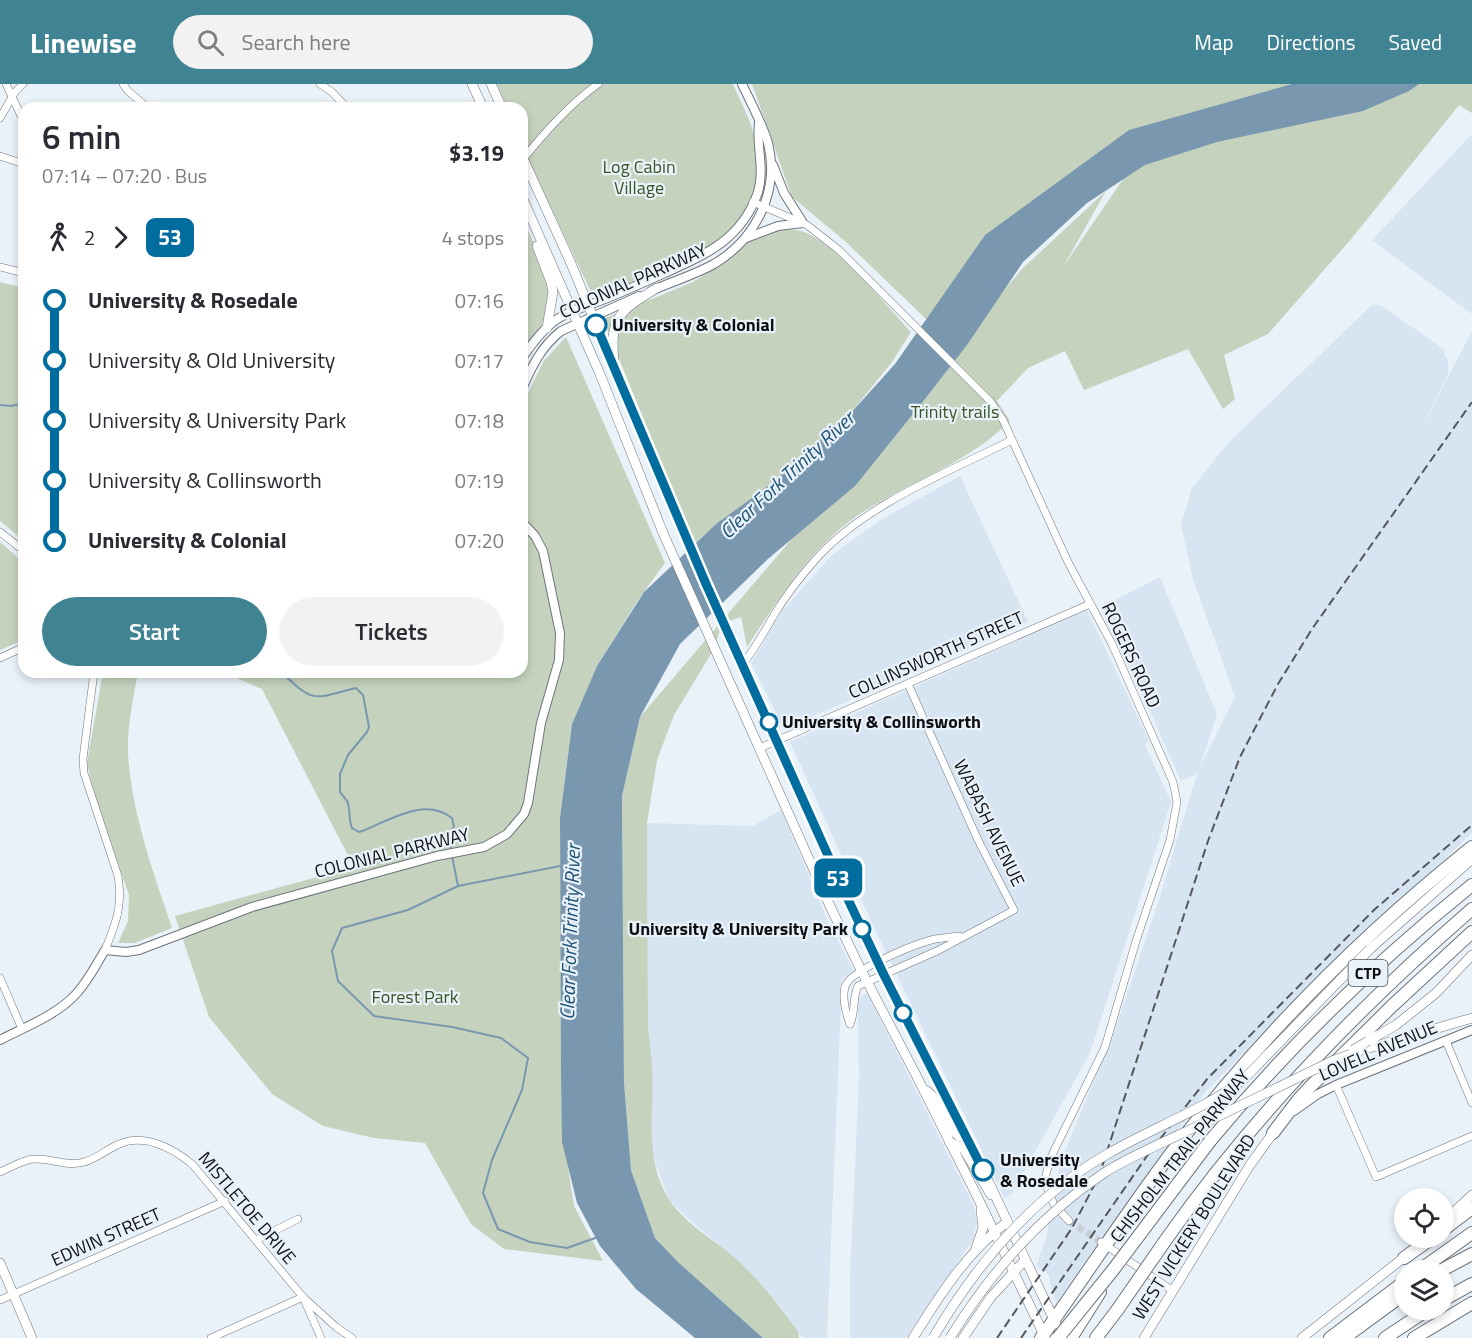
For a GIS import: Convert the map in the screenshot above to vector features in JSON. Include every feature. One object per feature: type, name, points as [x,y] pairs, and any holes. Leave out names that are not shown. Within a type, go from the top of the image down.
[{"type":"highway","points":[[1044,1336],[1103,1244],[1181,1141],[1267,1040],[1383,922],[1472,847]]},
{"type":"highway","name":"CHISHOLM TRAIL PARKWAY","points":[[1061,1338],[1210,1141],[1271,1070],[1387,955],[1472,885]]},
{"type":"highway","name":"CTP","points":[[1098,1338],[1172,1232],[1268,1110],[1342,1029],[1472,909]]},
{"type":"highway","points":[[1273,1133],[1298,1100],[1392,1006],[1472,932]]},
{"type":"highway","points":[[1454,1222],[1472,1209]]},
{"type":"highway","points":[[1434,1260],[1472,1233]]},
{"type":"highway","points":[[1404,1258],[1418,1248]]},
{"type":"highway","points":[[1454,1264],[1472,1254]]},
{"type":"highway","points":[[1071,1338],[1113,1270]]},
{"type":"highway","points":[[1454,1294],[1472,1284]]},
{"type":"highway","points":[[1330,1338],[1394,1290]]},
{"type":"highway","points":[[1344,1338],[1394,1301]]},
{"type":"highway","points":[[1414,1338],[1472,1303]]},
{"type":"highway","points":[[1385,1338],[1412,1320]]},
{"type":"highway","points":[[1425,1338],[1433,1326]]},
{"type":"main road","points":[[472,84],[480,102]]},
{"type":"main road","points":[[491,84],[499,102]]},
{"type":"main road","points":[[528,168],[742,665],[878,963],[996,1197],[1061,1338]]},
{"type":"main road","points":[[528,211],[600,374],[663,533],[829,904],[975,1192],[1044,1336]]},
{"type":"main road","points":[[531,217],[537,247],[553,292],[547,328]]},
{"type":"main road","points":[[615,373],[612,342],[616,322],[628,306],[657,288]]},
{"type":"main road","points":[[712,644],[725,663],[734,669],[742,665]]},
{"type":"main road","points":[[933,1338],[980,1267],[1036,1205],[1110,1152],[1219,1097],[1243,1080],[1370,950],[1472,859]]},
{"type":"main road","points":[[950,1338],[990,1280],[1028,1236],[1088,1184],[1151,1149],[1332,1061],[1396,1025],[1436,993],[1472,955]]},
{"type":"main road","points":[[1332,1061],[1472,1018]]},
{"type":"main road","points":[[923,1088],[932,1095],[954,1132],[960,1137],[965,1134]]},
{"type":"main road","name":"WEST VICKERY BOULEVARD","points":[[1144,1338],[1250,1165],[1273,1133]]},
{"type":"main road","points":[[950,1142],[963,1148],[989,1194],[996,1197]]},
{"type":"main road","points":[[975,1192],[982,1214],[983,1228],[975,1251]]},
{"type":"main road","points":[[1454,1212],[1472,1195]]},
{"type":"main road","points":[[913,1338],[945,1287],[975,1251],[1007,1222]]},
{"type":"main road","points":[[1302,1338],[1415,1248]]},
{"type":"main road","points":[[963,1338],[991,1297],[1025,1260]]},
{"type":"main road","points":[[0,1263],[32,1338]]},
{"type":"main road","points":[[1308,1338],[1362,1291]]},
{"type":"street","points":[[6,84],[18,110]]},
{"type":"street","points":[[0,118],[12,97],[23,84]]},
{"type":"street","points":[[123,84],[141,102]]},
{"type":"street","points":[[320,84],[341,102]]},
{"type":"street","points":[[528,151],[567,109],[598,84]]},
{"type":"street","points":[[742,84],[767,140],[771,178],[765,207]]},
{"type":"street","name":"COLONIAL PARKWAY","points":[[528,351],[556,320],[710,252],[725,241],[738,228],[753,202],[761,177],[759,123]]},
{"type":"street","points":[[0,156],[18,162]]},
{"type":"street","points":[[744,238],[778,226],[803,223],[784,193],[770,159]]},
{"type":"street","name":"ROGERS ROAD","points":[[753,202],[803,223],[839,250],[990,401],[1003,420],[1068,562],[1112,644],[1173,782],[1176,812],[1170,840],[1136,940],[1105,1047],[1050,1159],[1045,1179],[1054,1205],[1069,1221]]},
{"type":"street","name":"COLONIAL PARKWAY","points":[[528,376],[544,347],[561,331],[713,264],[726,256],[744,238],[765,207]]},
{"type":"street","points":[[0,267],[18,272]]},
{"type":"street","points":[[742,665],[800,579],[816,559],[850,528],[889,502],[1012,440]]},
{"type":"street","name":"COLONIAL PARKWAY","points":[[105,950],[126,952],[139,950],[252,907],[437,856],[490,845],[507,834],[524,814],[528,803],[541,723],[559,660],[560,633],[547,566],[543,551],[528,528]]},
{"type":"street","points":[[0,532],[18,546]]},
{"type":"street","name":"COLLINSWORTH STREET","points":[[760,748],[1090,603]]},
{"type":"street","points":[[0,658],[18,650]]},
{"type":"street","points":[[0,1040],[50,1014],[75,995],[93,972],[105,950],[120,911],[118,876],[84,772],[83,759],[93,678]]},
{"type":"street","name":"WABASH AVENUE","points":[[908,684],[978,840],[1014,910],[961,936]]},
{"type":"street","points":[[961,936],[939,950],[858,986],[854,1016],[850,1024],[844,986],[850,978],[861,970],[935,939],[961,936]]},
{"type":"street","points":[[0,978],[22,1029]]},
{"type":"street","name":"LOVELL AVENUE","points":[[1273,1133],[1305,1102],[1336,1085],[1472,1030]]},
{"type":"street","points":[[1446,1041],[1472,1103]]},
{"type":"street","points":[[1336,1085],[1376,1177],[1472,1136]]},
{"type":"street","name":"MISTLETOE DRIVE","points":[[0,1172],[33,1158],[57,1163],[84,1162],[119,1143],[138,1141],[154,1143],[181,1154],[225,1201],[303,1297],[336,1327],[352,1338]]},
{"type":"street","name":"EDWIN STREET","points":[[0,1300],[225,1201]]},
{"type":"street","points":[[256,1240],[298,1219]]},
{"type":"street","points":[[1103,1244],[1173,1290]]},
{"type":"street","points":[[211,1338],[303,1297],[321,1338]]},
{"type":"shaded area","points":[[1472,134],[1472,314],[1372,240]]},
{"type":"shaded area","points":[[1380,305],[1444,349],[1444,356],[1448,359],[1448,374],[1418,435],[1472,331],[1472,833],[1293,1004],[1206,1091],[1056,1303],[1048,1274],[1036,1266],[1046,1239],[1060,1164],[1120,1015],[1159,900],[1197,774],[1181,781],[1103,606],[1160,577],[1217,714],[1200,767],[1235,697],[1193,579],[1181,525],[1192,488],[1229,442],[1371,306]]},
{"type":"shaded area","points":[[960,476],[1028,622],[784,729],[751,663],[783,610],[832,555],[882,519]]},
{"type":"shaded area","points":[[1087,610],[1149,741],[1145,745],[1171,802],[1090,1053],[1012,1193],[1005,1199],[873,925],[790,742]]},
{"type":"shaded area","points":[[781,810],[828,921],[854,971],[842,979],[827,1338],[803,1338],[777,1302],[735,1258],[686,1217],[669,1199],[652,1154],[652,1063],[648,1025],[647,823],[753,826]]},
{"type":"shaded area","points":[[867,993],[974,1206],[977,1222],[973,1240],[906,1338],[850,1338],[850,1275],[859,1077],[858,998]]},
{"type":"green space","name":"Log Cabin Village","points":[[497,84],[733,84],[750,124],[757,149],[757,176],[749,203],[725,237],[701,253],[596,297],[592,294],[528,159],[528,102],[504,102]]},
{"type":"green space","points":[[752,84],[1292,84],[985,235],[927,320],[846,242],[792,197]]},
{"type":"green space","name":"Trinity trails","points":[[1322,84],[1472,84],[1472,113],[1459,105],[1352,238],[1268,334],[1224,355],[1235,399],[1223,409],[1188,349],[1084,390],[1065,351],[1028,368],[997,401],[1010,421],[995,435],[960,459],[884,499],[847,523],[814,554],[799,572],[747,647],[741,617],[723,623],[711,654],[674,715],[657,760],[647,823],[648,1025],[653,1082],[653,1151],[661,1184],[675,1208],[752,1274],[799,1333],[799,1338],[763,1338],[678,1262],[655,1238],[631,1170],[624,1082],[622,796],[640,717],[1022,269],[1106,191],[1063,267],[1139,156]]},
{"type":"green space","points":[[781,229],[804,232],[817,238],[860,276],[911,332],[892,362],[849,415],[764,493],[716,524],[694,544],[603,319],[693,282],[724,262],[754,238]]},
{"type":"green space","points":[[528,231],[544,268],[549,295],[548,308],[539,329],[528,344]]},
{"type":"green space","points":[[0,282],[18,286],[18,536],[0,521]]},
{"type":"green space","name":"Forest Park","points":[[566,337],[665,563],[638,600],[597,666],[572,724],[560,818],[562,1128],[574,1206],[603,1261],[504,1249],[471,1224],[425,1143],[374,1138],[323,1126],[272,1094],[209,1017],[175,916],[354,867],[262,689],[237,678],[528,678],[528,393],[543,362]]},
{"type":"green space","points":[[0,542],[18,558],[18,642],[0,650]]},
{"type":"green space","points":[[102,678],[137,678],[128,734],[130,777],[144,842],[172,928],[135,943],[118,943],[128,921],[129,895],[94,794],[87,763]]},
{"type":"water","name":"Clear Fork Trinity River","points":[[1292,84],[1419,84],[1409,91],[1363,111],[1217,142],[1145,165],[1087,203],[1023,262],[967,345],[855,486],[769,558],[680,644],[640,717],[622,796],[624,1082],[631,1170],[655,1238],[678,1262],[763,1338],[695,1338],[636,1289],[600,1246],[577,1203],[562,1142],[560,818],[572,724],[597,666],[644,592],[716,524],[762,491],[849,415],[895,364],[985,235],[1129,130]]},
{"type":"waterway","points":[[0,405],[18,404]]},
{"type":"waterway","points":[[288,678],[301,690],[315,696],[330,695],[356,688],[363,695],[369,727],[348,755],[340,774],[340,792],[347,801],[352,828],[359,832],[408,812],[431,809],[452,818],[454,827],[450,832],[451,850]]},
{"type":"waterway","name":"Clear Fork Trinity River","points":[[452,856],[458,886],[560,866]]},
{"type":"waterway","points":[[458,886],[408,910],[342,928],[332,951],[338,981],[374,1016],[452,1027],[501,1038],[528,1058],[522,1090],[492,1160],[483,1193],[498,1229],[530,1242],[567,1248],[598,1237]]},
{"type":"tunnel","points":[[1069,1221],[1101,1242]]},
{"type":"railway","points":[[997,1338],[1072,1228],[1099,1176],[1208,841],[1240,757],[1278,684],[1312,629],[1472,402]]},
{"type":"railway","points":[[1021,1338],[1149,1153],[1208,1078],[1374,910],[1472,825]]},
{"type":"bus line","name":"53","points":[[596,325],[706,584],[844,891],[983,1170]]},
{"type":"place","name":"University & Colonial","points":[[596,325]]},
{"type":"place","name":"University & Collinsworth","points":[[769,722]]},
{"type":"place","name":"University & University Park","points":[[862,929]]},
{"type":"place","name":"University & Rosedale","points":[[983,1170]]}]
